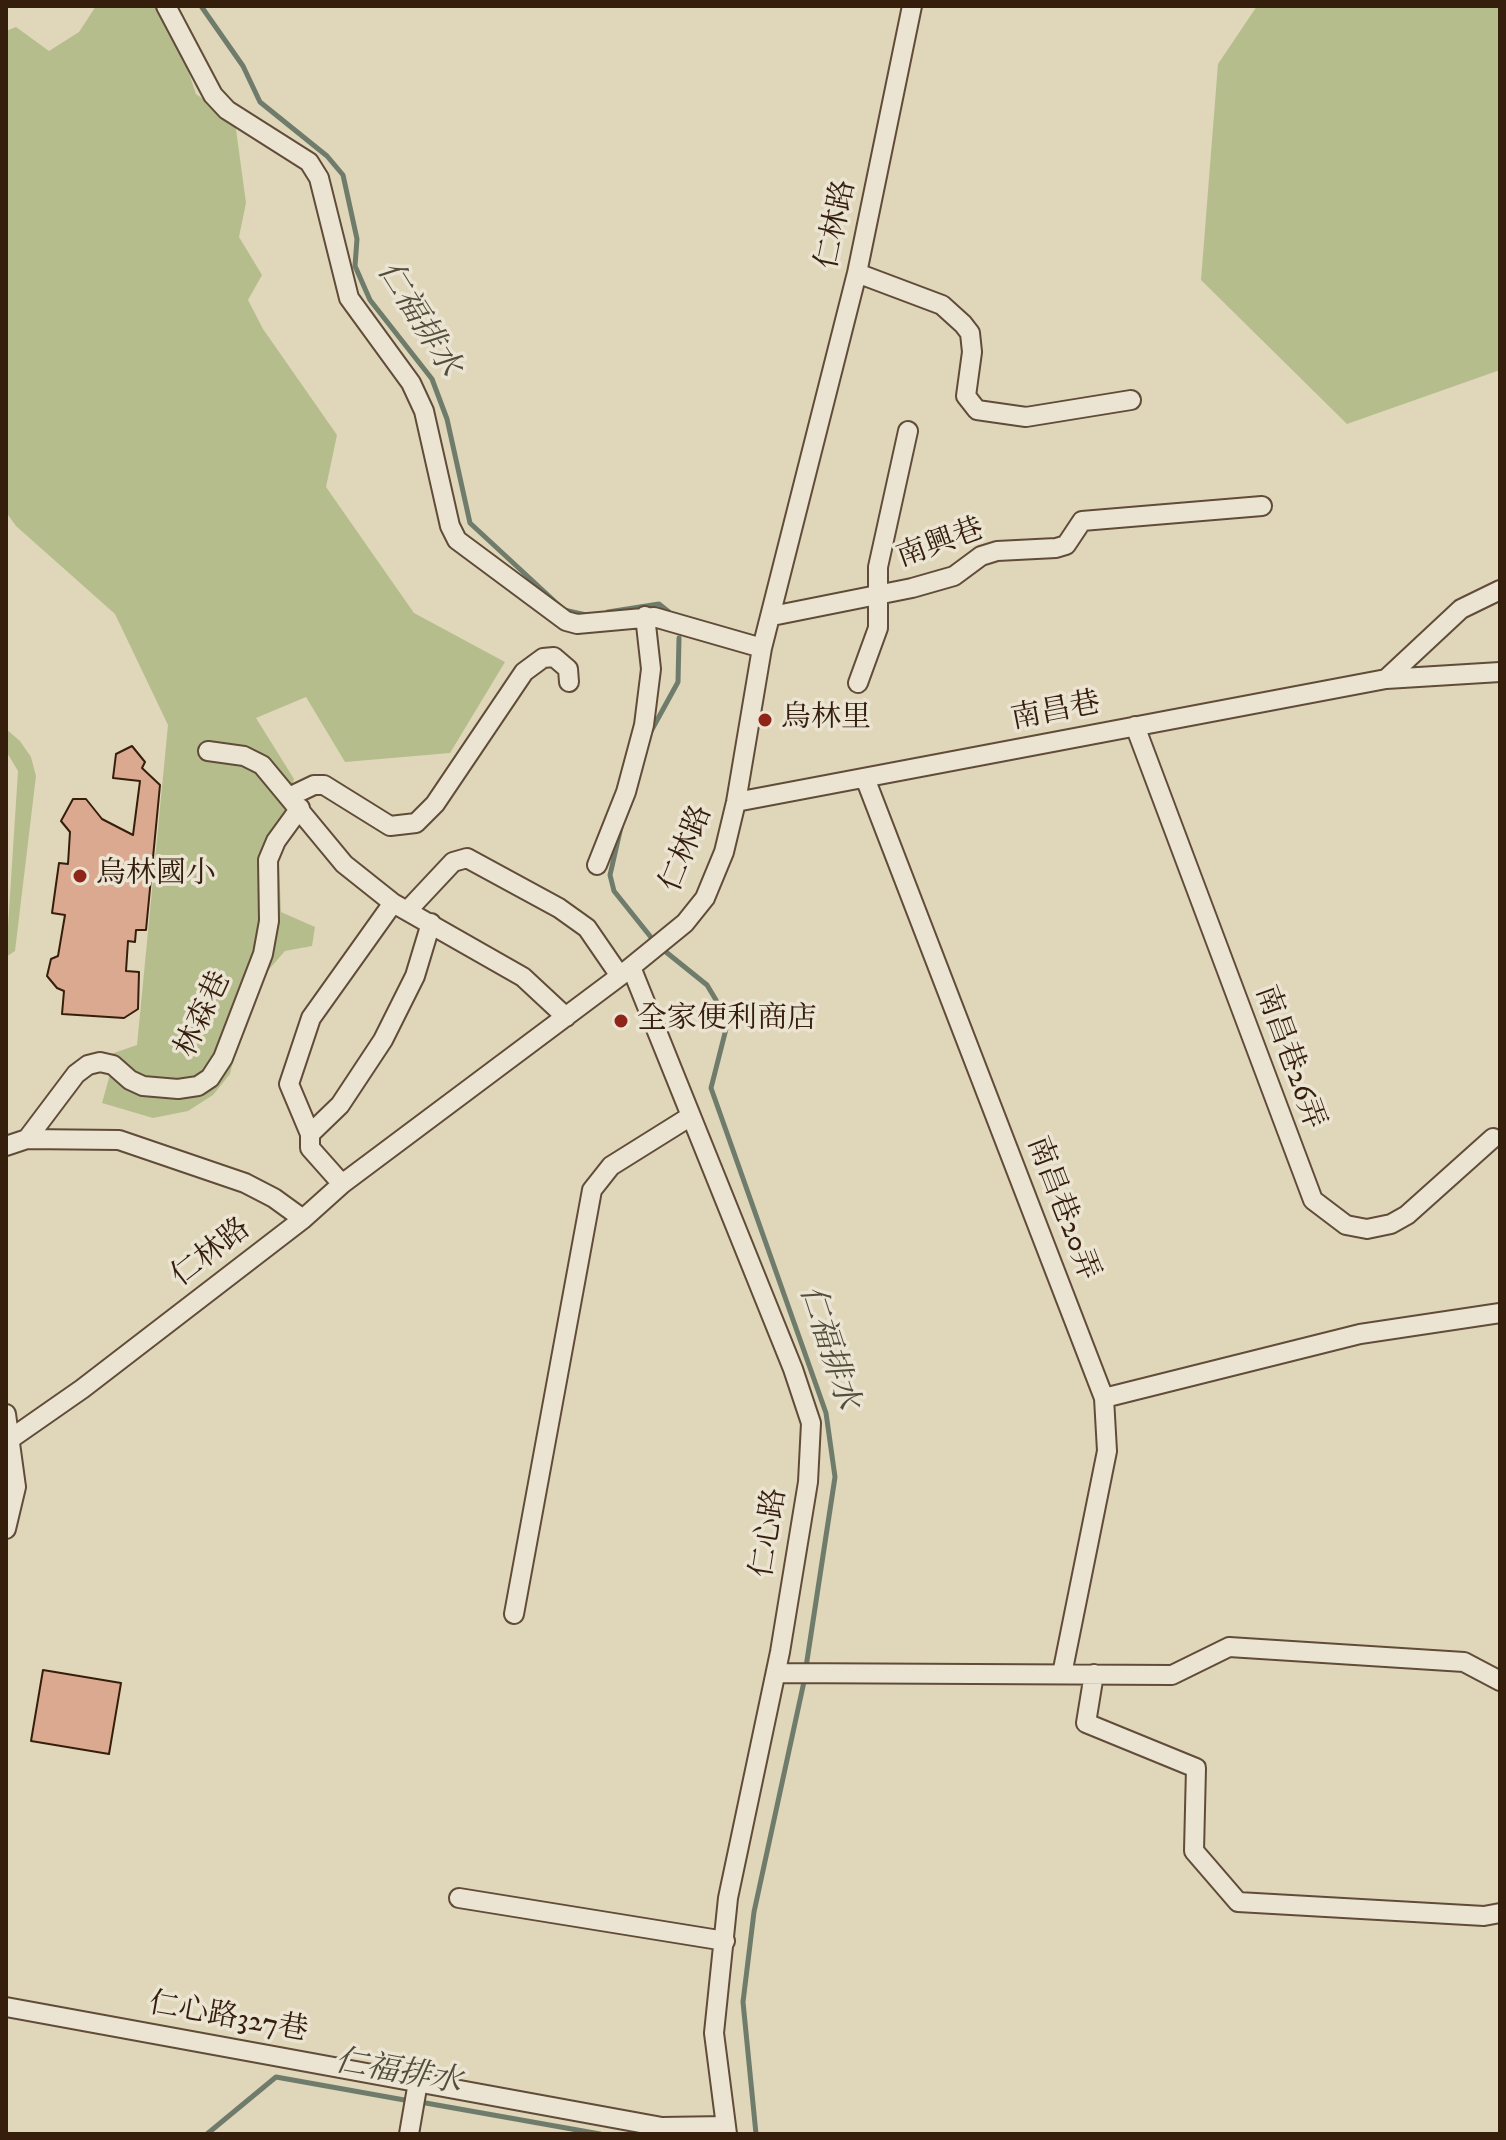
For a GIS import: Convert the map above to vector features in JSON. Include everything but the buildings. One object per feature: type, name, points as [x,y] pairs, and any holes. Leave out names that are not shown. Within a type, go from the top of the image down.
[{"type":"street","points":[[166,6],[213,95],[227,110],[309,162],[319,178],[349,298],[411,383],[424,411],[450,526],[457,540],[566,621],[577,624],[645,616],[762,648]]},
{"type":"street","name":"仁林路","points":[[9,1440],[82,1389],[303,1219],[342,1184],[647,954],[705,898],[724,852],[736,802],[762,648],[857,273],[912,6]]},
{"type":"street","points":[[857,273],[942,305],[963,324],[970,333],[972,352],[966,396],[977,410],[1026,417],[1131,400]]},
{"type":"street","points":[[858,683],[878,628],[878,567],[908,431]]},
{"type":"street","name":"南興巷","points":[[772,616],[954,576],[981,556],[997,551],[1066,545],[1082,521],[1262,506]]},
{"type":"street","points":[[1386,679],[1461,609],[1500,590]]},
{"type":"street","points":[[597,865],[626,792],[644,725],[651,669],[645,616]]},
{"type":"street","points":[[296,802],[314,785],[324,785],[390,826],[416,823],[435,804],[524,672],[543,658],[554,657],[568,669],[569,682]]},
{"type":"street","name":"南昌巷","points":[[736,802],[1386,679],[1500,672]]},
{"type":"street","name":"南昌巷26弄","points":[[1135,726],[1313,1200],[1346,1225],[1367,1229],[1391,1224],[1407,1215],[1493,1138]]},
{"type":"street","points":[[208,751],[244,756],[262,765],[296,802],[344,864],[401,906],[523,977],[566,1017]]},
{"type":"street","name":"南昌巷20弄","points":[[865,778],[1104,1398],[1107,1451],[1062,1674]]},
{"type":"street","name":"林森巷","points":[[27,1139],[76,1074],[88,1065],[100,1062],[113,1065],[130,1080],[143,1086],[178,1089],[198,1086],[210,1078],[223,1058],[263,954],[269,921],[268,860],[296,802]]},
{"type":"street","points":[[342,1184],[310,1148],[310,1134],[289,1084],[311,1018],[401,906],[453,862],[467,858],[559,908],[587,928],[625,971]]},
{"type":"street","points":[[310,1134],[340,1105],[395,1018],[415,976],[431,923]]},
{"type":"street","name":"仁心路","points":[[625,971],[691,1116],[788,1355],[811,1423],[808,1482],[776,1673],[728,1898],[714,2033],[726,2130]]},
{"type":"street","points":[[514,1614],[592,1190],[611,1166],[691,1116]]},
{"type":"street","points":[[6,1146],[27,1139],[119,1140],[245,1183],[303,1219]]},
{"type":"street","points":[[1104,1398],[1360,1334],[1500,1313]]},
{"type":"street","points":[[6,1414],[16,1487],[6,1529]]},
{"type":"street","points":[[776,1673],[1172,1675],[1229,1647],[1464,1662],[1500,1681]]},
{"type":"street","points":[[1094,1674],[1086,1723],[1196,1768],[1194,1851],[1238,1902],[1484,1916],[1500,1913]]},
{"type":"street","points":[[459,1898],[725,1941]]},
{"type":"street","name":"仁心路327巷","points":[[6,2007],[416,2095],[662,2127],[726,2130]]},
{"type":"street","points":[[409,2134],[416,2095]]},
{"type":"green space","points":[[96,6],[154,6],[177,38],[196,94],[235,122],[246,203],[239,237],[262,275],[248,300],[263,329],[337,435],[326,487],[414,613],[505,662],[450,753],[345,762],[306,697],[256,718],[294,779],[278,840],[281,912],[315,927],[312,946],[285,951],[251,990],[230,1074],[213,1095],[188,1111],[153,1118],[102,1103],[112,1067],[108,1055],[137,1045],[168,725],[115,614],[16,526],[6,512],[6,31],[16,27],[49,51],[79,32]]},
{"type":"green space","points":[[1257,6],[1500,6],[1500,370],[1347,424],[1201,280],[1218,64]]},
{"type":"green space","points":[[6,729],[20,741],[31,757],[36,776],[15,951],[6,957],[18,771],[6,751]]},
{"type":"waterway","name":"仁福排水","points":[[201,6],[243,66],[260,102],[327,156],[343,175],[357,239],[355,266],[370,300],[432,379],[447,419],[470,523],[564,610],[586,615]]},
{"type":"waterway","name":"仁福排水","points":[[608,612],[659,604],[669,612]]},
{"type":"waterway","name":"仁福排水","points":[[650,733],[678,682],[679,638]]},
{"type":"waterway","name":"仁福排水","points":[[621,827],[610,875],[614,891],[654,941]]},
{"type":"waterway","name":"仁福排水","points":[[661,948],[707,985],[716,1000],[726,1029],[711,1088],[826,1413],[835,1477],[806,1667]]},
{"type":"waterway","name":"仁福排水","points":[[756,2134],[743,2002],[754,1912],[805,1677]]},
{"type":"waterway","name":"仁福排水","points":[[207,2134],[276,2077],[410,2101]]},
{"type":"waterway","name":"仁福排水","points":[[420,2102],[600,2134]]},
{"type":"place","name":"烏林里","points":[[765,720]]},
{"type":"place","name":"烏林國小","points":[[80,876]]},
{"type":"place","name":"全家便利商店","points":[[621,1021]]}]
